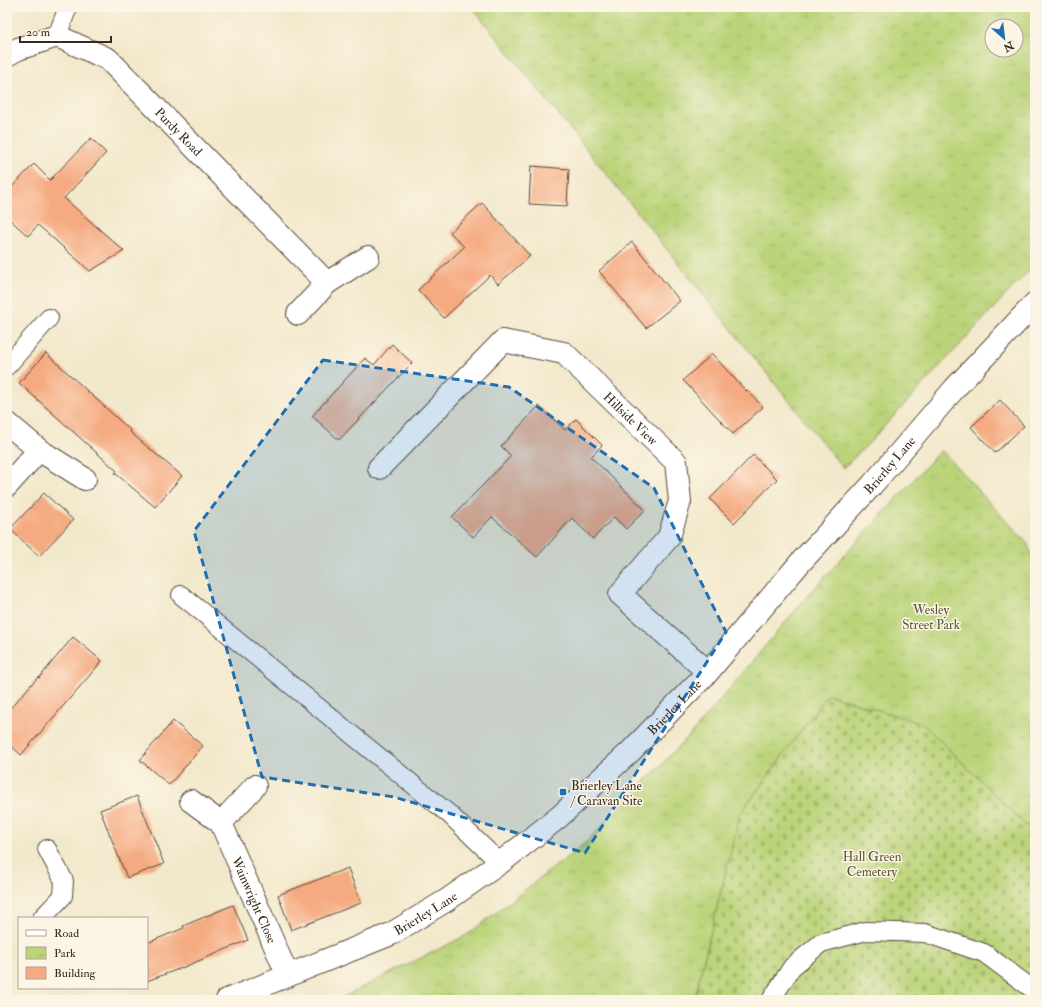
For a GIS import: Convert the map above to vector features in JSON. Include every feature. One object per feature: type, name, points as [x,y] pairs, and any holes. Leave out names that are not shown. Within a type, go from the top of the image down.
[{"type":"street","points":[[7,55],[18,49],[57,36]]},
{"type":"street","name":"Purdy Road","points":[[57,36],[108,59],[327,284]]},
{"type":"street","points":[[298,314],[327,284],[368,257]]},
{"type":"street","name":"Brierley Lane","points":[[227,1000],[391,934],[447,900],[500,863],[560,817],[631,751],[708,672],[799,564],[872,484],[955,388],[1035,303]]},
{"type":"street","name":"Hillside View","points":[[379,468],[503,341],[564,353],[676,462],[680,501],[669,537],[620,594],[708,672]]},
{"type":"street","points":[[7,423],[39,450],[85,479]]},
{"type":"street","points":[[7,486],[39,450]]},
{"type":"street","points":[[191,801],[221,823],[255,786]]},
{"type":"street","name":"Wainwright Close","points":[[221,823],[288,976]]},
{"type":"lane","points":[[57,36],[68,7]]},
{"type":"lane","points":[[7,366],[49,318]]},
{"type":"lane","points":[[181,595],[449,814],[500,863]]},
{"type":"lane","points":[[43,917],[63,896],[64,881],[47,849]]},
{"type":"lane","points":[[771,1000],[792,967],[822,943],[866,931],[925,933],[984,953],[1035,991]]},
{"type":"highlighted area","points":[[323,360],[509,387],[654,488],[726,632],[585,853],[394,797],[262,777],[194,531]]},
{"type":"green space","points":[[472,7],[1035,7],[1035,265],[868,444],[843,468]]},
{"type":"green space","name":"Wesley Street Park","points":[[941,450],[1027,543],[1035,563],[1035,834],[923,724],[828,694],[740,814],[694,1000],[337,1000],[467,935],[585,843],[694,731],[809,594]]},
{"type":"green space","name":"Hall Green Cemetery","points":[[828,694],[923,724],[1035,834],[1035,1000],[694,1000],[740,814]]},
{"type":"building","points":[[91,138],[106,153],[64,198],[124,251],[90,271],[38,225],[28,236],[7,217],[7,192],[34,164],[50,180]]},
{"type":"building","points":[[531,166],[569,169],[567,206],[529,204]]},
{"type":"building","points":[[482,203],[530,256],[498,284],[490,275],[444,318],[418,290],[464,247],[450,232]]},
{"type":"building","points":[[632,242],[680,301],[646,328],[599,271]]},
{"type":"building","points":[[392,344],[412,363],[339,440],[312,416],[365,358],[374,365]]},
{"type":"building","points":[[46,353],[131,431],[130,432],[182,476],[155,507],[115,473],[117,471],[19,383]]},
{"type":"building","points":[[712,354],[763,407],[733,434],[683,380]]},
{"type":"building","points":[[1000,400],[1024,426],[995,453],[971,427]]},
{"type":"building","points":[[539,406],[565,430],[576,419],[602,445],[591,457],[645,510],[626,529],[614,517],[593,539],[572,518],[537,557],[492,517],[473,537],[452,517],[511,456],[501,446]]},
{"type":"building","points":[[753,455],[777,479],[734,523],[710,499]]},
{"type":"building","points":[[44,493],[73,520],[39,556],[10,529]]},
{"type":"building","points":[[73,637],[102,661],[21,755],[7,742],[7,712],[38,677],[39,678]]},
{"type":"building","points":[[173,721],[203,746],[169,785],[140,760]]},
{"type":"building","points":[[137,796],[164,864],[127,878],[100,810]]},
{"type":"building","points":[[348,868],[361,903],[291,930],[278,895]]},
{"type":"building","points":[[233,905],[248,940],[148,981],[148,943],[184,928],[183,926]]},
{"type":"place","name":"Brierley Lane / Caravan Site","points":[[563,792]]}]
